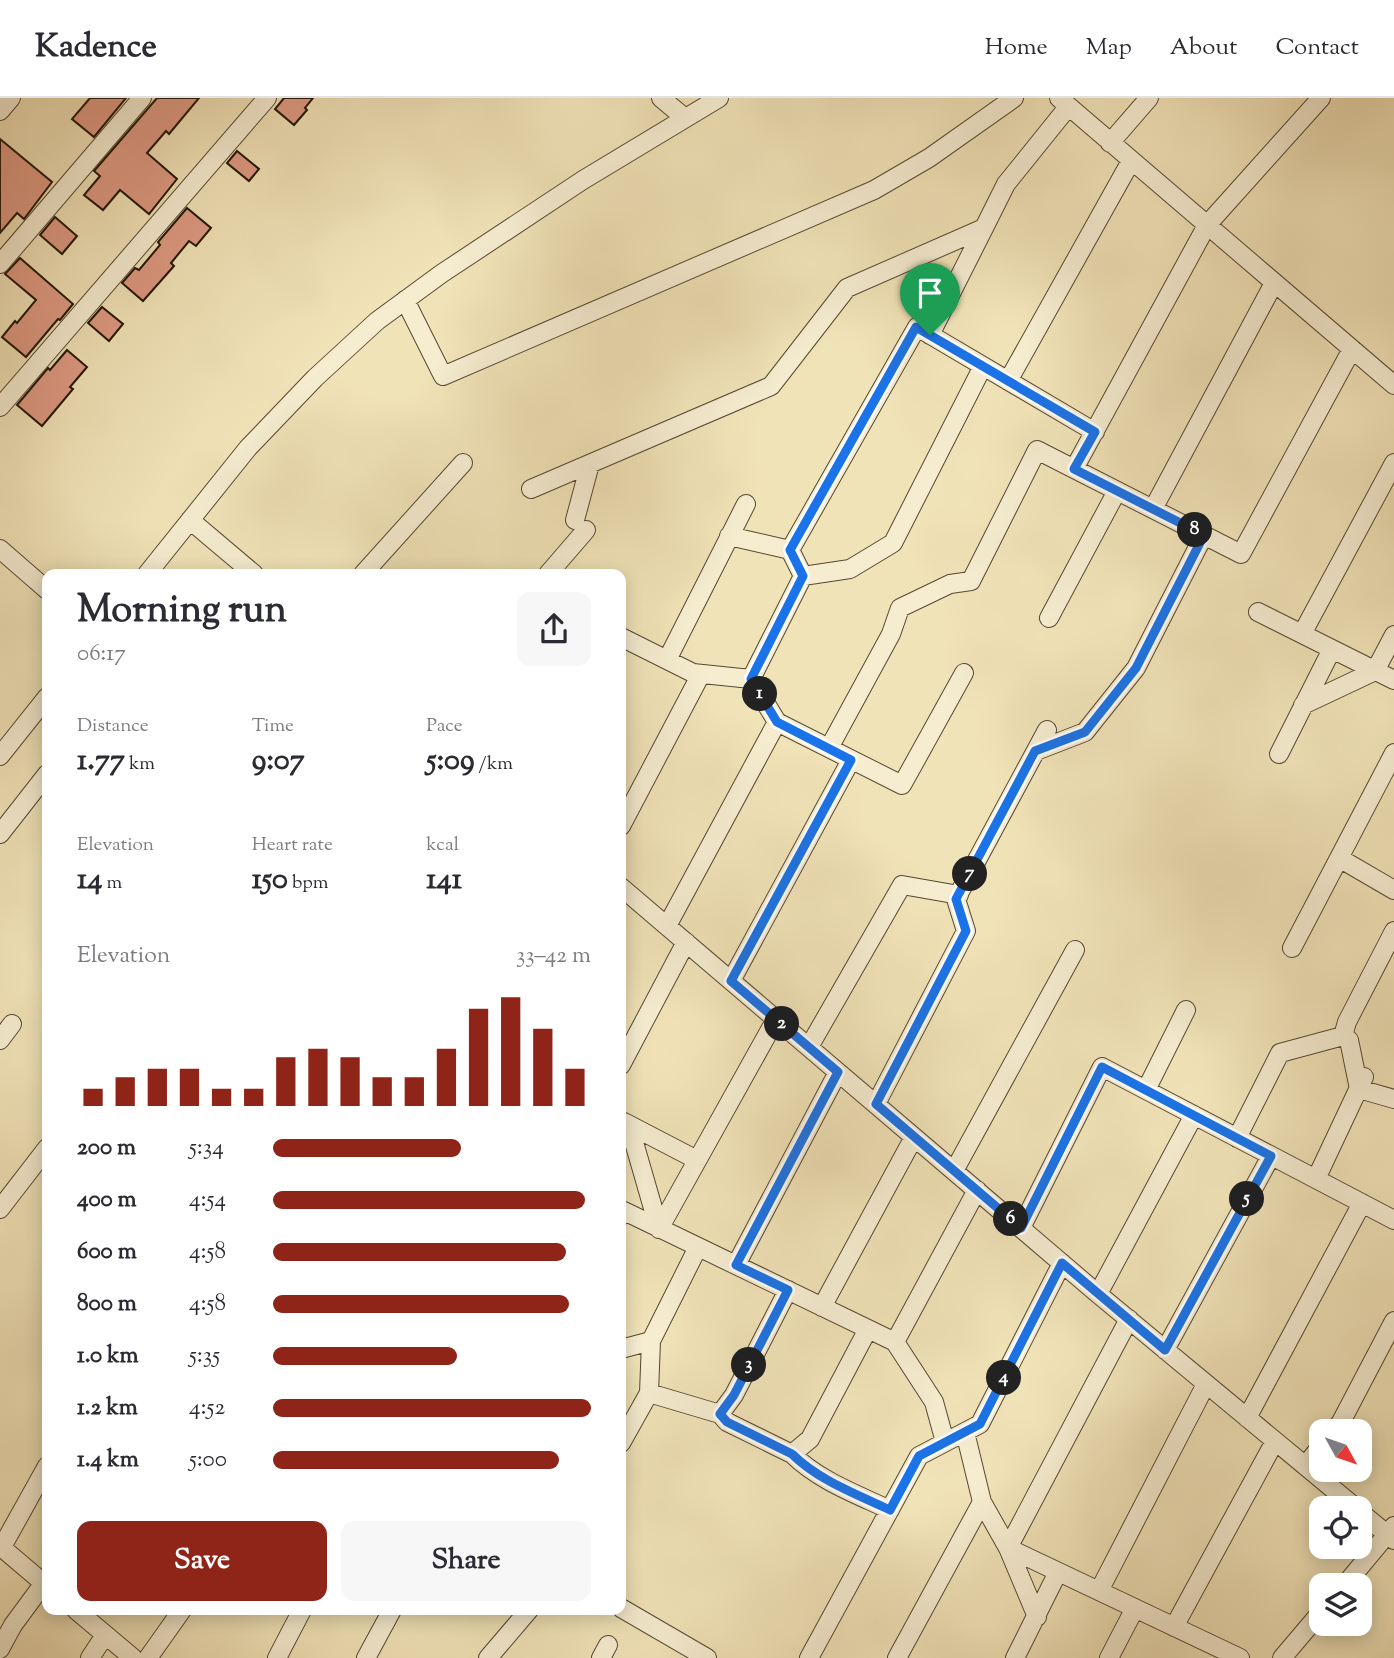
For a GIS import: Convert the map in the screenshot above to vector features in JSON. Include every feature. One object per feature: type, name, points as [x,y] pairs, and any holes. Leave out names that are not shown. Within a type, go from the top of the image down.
[{"type":"street","points":[[0,111],[11,98]]},
{"type":"street","points":[[0,264],[142,98]]},
{"type":"street","points":[[0,407],[267,98]]},
{"type":"street","points":[[661,98],[685,118]]},
{"type":"street","points":[[150,569],[248,448],[315,378],[377,321],[441,274],[583,180],[719,98]]},
{"type":"street","points":[[405,300],[443,376],[874,190],[929,158],[1014,98]]},
{"type":"street","points":[[1111,143],[1150,98]]},
{"type":"street","points":[[1074,469],[1207,225],[1321,98]]},
{"type":"street","points":[[930,335],[1006,184],[1063,102],[1394,385]]},
{"type":"street","points":[[1008,381],[1131,161]]},
{"type":"street","points":[[531,489],[771,386],[847,288],[984,228]]},
{"type":"street","points":[[1153,509],[1275,283]]},
{"type":"street","points":[[790,550],[916,327],[1095,432]]},
{"type":"street","points":[[829,748],[891,634],[900,608],[950,584],[971,581],[1037,450],[1241,554],[1352,349]]},
{"type":"street","points":[[803,576],[850,569],[893,543],[983,366]]},
{"type":"street","points":[[368,569],[463,463]]},
{"type":"street","points":[[1302,634],[1394,463]]},
{"type":"street","points":[[551,569],[580,525],[590,464]]},
{"type":"street","points":[[1049,618],[1117,491]]},
{"type":"street","points":[[667,660],[746,505]]},
{"type":"street","points":[[190,520],[240,569]]},
{"type":"street","points":[[1035,751],[1085,732],[1136,668],[1204,535]]},
{"type":"street","points":[[729,536],[790,550]]},
{"type":"street","points":[[0,549],[42,586]]},
{"type":"street","points":[[790,550],[803,576]]},
{"type":"street","points":[[751,679],[803,576]]},
{"type":"street","points":[[1258,612],[1394,680]]},
{"type":"street","points":[[1303,705],[1375,671],[1394,635]]},
{"type":"street","points":[[626,640],[693,673],[751,679]]},
{"type":"street","points":[[1279,754],[1332,649]]},
{"type":"street","points":[[751,679],[777,722],[902,785],[964,673]]},
{"type":"street","points":[[626,816],[701,674]]},
{"type":"street","points":[[0,756],[42,703]]},
{"type":"street","points":[[667,926],[777,722]]},
{"type":"street","points":[[876,1104],[966,931],[956,899],[1047,730]]},
{"type":"street","points":[[1292,948],[1394,753]]},
{"type":"street","points":[[731,981],[851,760]]},
{"type":"street","points":[[0,834],[42,780]]},
{"type":"street","points":[[1339,858],[1394,890]]},
{"type":"street","points":[[809,1047],[902,885],[959,895]]},
{"type":"street","points":[[626,891],[1098,1294],[1341,1496]]},
{"type":"street","points":[[1343,1035],[1347,1022],[1394,931]]},
{"type":"street","points":[[626,1056],[686,942]]},
{"type":"street","points":[[954,1171],[1075,950]]},
{"type":"street","points":[[1146,1090],[1186,1010]]},
{"type":"street","points":[[659,1229],[776,1019]]},
{"type":"street","points":[[0,1040],[12,1024]]},
{"type":"street","points":[[1316,1179],[1362,1083],[1349,1040],[1343,1035]]},
{"type":"street","points":[[1237,1138],[1280,1053],[1343,1035]]},
{"type":"street","points":[[1021,1228],[1102,1067],[1394,1220]]},
{"type":"street","points":[[736,1265],[838,1072]]},
{"type":"street","points":[[1362,1083],[1394,1100]]},
{"type":"street","points":[[1098,1294],[1194,1115]]},
{"type":"street","points":[[626,1124],[696,1160]]},
{"type":"street","points":[[626,1126],[659,1229]]},
{"type":"street","points":[[822,1307],[914,1137]]},
{"type":"street","points":[[0,1209],[42,1154]]},
{"type":"street","points":[[1165,1350],[1271,1156]]},
{"type":"street","points":[[895,1342],[977,1190]]},
{"type":"street","points":[[1247,1418],[1362,1203]]},
{"type":"street","points":[[626,1212],[895,1342],[934,1402],[945,1442]]},
{"type":"street","points":[[626,1434],[649,1393],[651,1341],[698,1247]]},
{"type":"street","points":[[809,1658],[919,1456],[980,1424],[1062,1263]]},
{"type":"street","points":[[720,1414],[734,1395],[788,1290]]},
{"type":"street","points":[[1008,1548],[1129,1319]]},
{"type":"street","points":[[1343,1419],[1394,1321]]},
{"type":"street","points":[[792,1454],[810,1439],[868,1329]]},
{"type":"street","points":[[626,1348],[651,1341]]},
{"type":"street","points":[[1099,1591],[1206,1384]]},
{"type":"street","points":[[649,1393],[720,1414],[727,1422],[792,1454],[800,1462],[842,1488],[890,1510]]},
{"type":"street","points":[[965,1432],[982,1502],[1008,1548],[1037,1617]]},
{"type":"street","points":[[1174,1627],[1275,1441]]},
{"type":"street","points":[[1305,1466],[1309,1461]]},
{"type":"street","points":[[42,1475],[1,1546],[42,1582]]},
{"type":"street","points":[[897,1658],[982,1502]]},
{"type":"street","points":[[1356,1573],[1392,1534],[1372,1520]]},
{"type":"street","points":[[1008,1548],[1240,1658]]},
{"type":"street","points":[[1015,1658],[1058,1572]]},
{"type":"street","points":[[0,1649],[13,1625],[42,1589]]},
{"type":"street","points":[[1109,1658],[1135,1608]]},
{"type":"street","points":[[626,1611],[707,1658]]},
{"type":"street","points":[[82,1615],[133,1658]]},
{"type":"street","points":[[148,1658],[178,1615]]},
{"type":"street","points":[[277,1658],[299,1615]]},
{"type":"street","points":[[366,1658],[389,1615]]},
{"type":"street","points":[[488,1658],[525,1615]]},
{"type":"street","points":[[1282,1658],[1309,1626]]},
{"type":"street","points":[[90,1658],[105,1635]]},
{"type":"building","points":[[90,98],[126,98],[94,137],[72,119]]},
{"type":"building","points":[[157,98],[199,98],[169,134],[166,131],[147,153],[177,179],[149,214],[120,190],[103,210],[84,195],[100,176],[94,171]]},
{"type":"building","points":[[284,98],[313,98],[294,125],[275,109]]},
{"type":"building","points":[[0,139],[52,182],[24,219],[17,213],[0,233]]},
{"type":"building","points":[[237,151],[259,169],[249,181],[227,163]]},
{"type":"building","points":[[187,208],[211,228],[196,246],[189,241],[171,263],[174,266],[143,301],[122,283],[135,268],[139,270],[160,245],[158,242]]},
{"type":"building","points":[[55,217],[77,236],[62,254],[40,235]]},
{"type":"building","points":[[20,258],[73,304],[26,357],[2,337],[36,300],[5,274]]},
{"type":"building","points":[[102,307],[123,324],[109,341],[88,323]]},
{"type":"building","points":[[67,350],[87,367],[70,387],[73,389],[42,426],[17,405]]},
{"type":"route","points":[[916,327],[930,335],[1095,432],[1074,469],[1204,535],[1136,668],[1085,732],[1035,751],[956,899],[966,931],[876,1104],[1021,1228],[1102,1067],[1271,1156],[1165,1350],[1062,1263],[980,1424],[919,1456],[890,1510],[842,1488],[800,1462],[792,1454],[727,1422],[720,1414],[734,1395],[788,1290],[736,1265],[838,1072],[731,981],[851,760],[777,722],[751,679],[803,576],[790,550],[916,327]]}]
